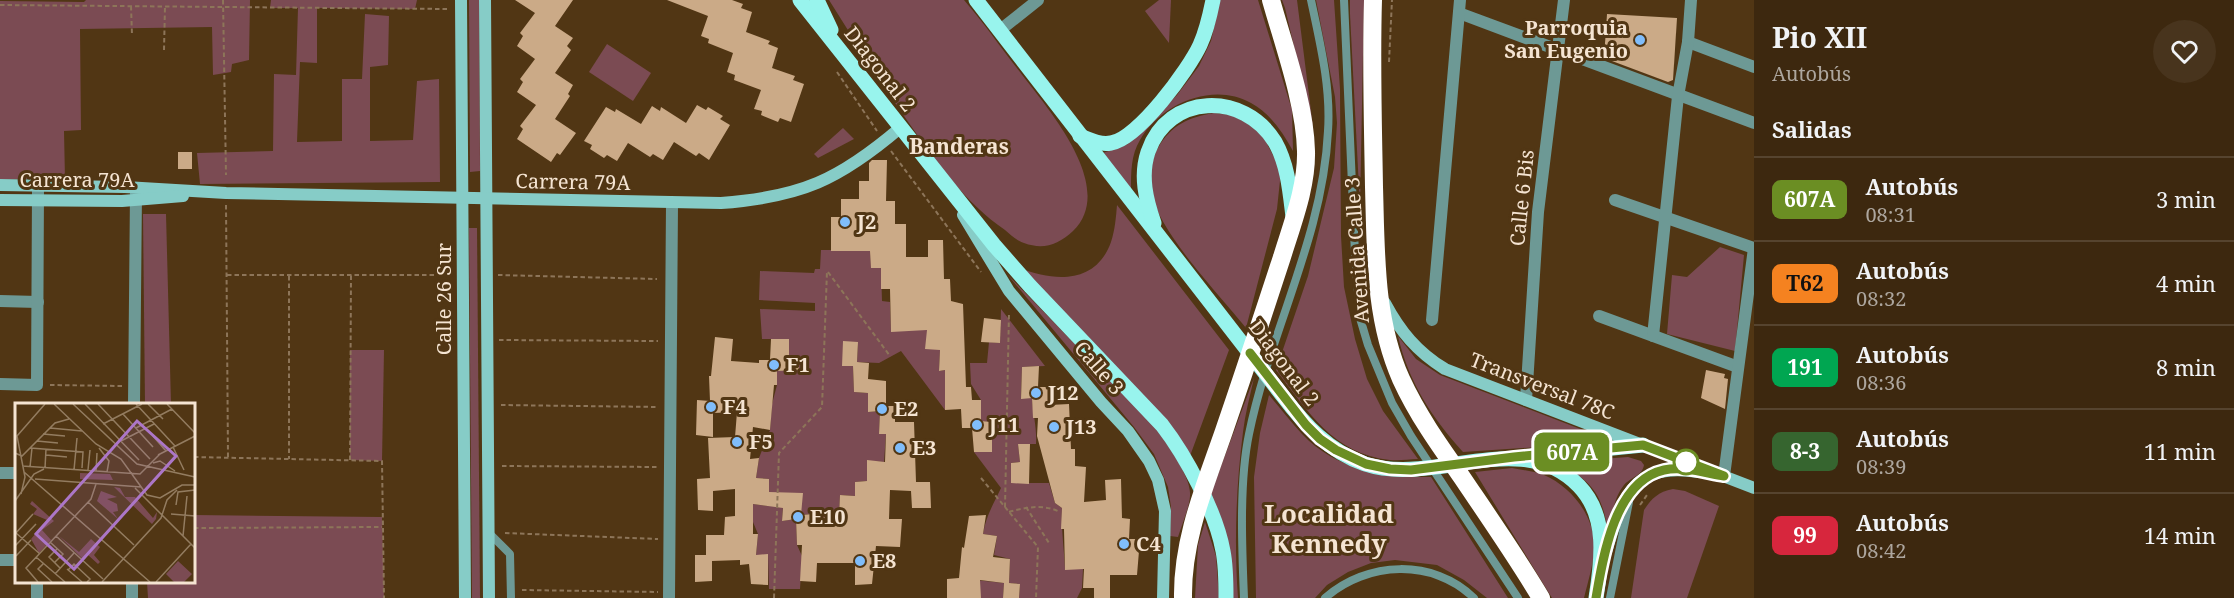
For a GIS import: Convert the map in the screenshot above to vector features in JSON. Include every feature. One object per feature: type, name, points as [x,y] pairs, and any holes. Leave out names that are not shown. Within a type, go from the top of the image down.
[{"type":"highway","points":[[1183,598],[1183,573],[1191,527],[1293,221],[1304,174],[1306,152],[1304,124],[1271,0]]},
{"type":"highway","name":"Avenida Calle 3","points":[[1373,0],[1373,126],[1378,290],[1387,341],[1392,358],[1412,402],[1431,434],[1510,547],[1541,598]]},
{"type":"main road","name":"Diagonal 2","points":[[800,0],[944,183],[1030,286],[1162,425],[1179,448],[1192,471],[1216,527],[1223,552],[1226,598]]},
{"type":"main road","points":[[817,0],[849,64]]},
{"type":"main road","name":"Diagonal 2","points":[[976,0],[1306,425],[1336,450],[1366,464],[1390,469],[1411,470],[1514,457],[1549,464],[1573,479],[1591,503],[1600,532],[1602,564],[1596,598]]},
{"type":"main road","points":[[1080,136],[1096,143],[1112,143],[1124,138],[1142,122],[1192,61],[1208,22],[1213,0]]},
{"type":"main road","points":[[1158,235],[1145,190],[1145,167],[1148,152],[1160,130],[1168,121],[1189,109],[1205,105],[1222,105],[1241,112],[1265,129],[1282,156],[1287,174],[1293,221]]},
{"type":"main road","points":[[1514,457],[1643,445]]},
{"type":"street","points":[[485,0],[487,340],[492,532],[489,598]]},
{"type":"street","points":[[999,31],[1038,0]]},
{"type":"street","points":[[1432,320],[1460,0]]},
{"type":"street","name":"Calle 6 Bis","points":[[1526,400],[1538,212],[1564,0]]},
{"type":"street","points":[[1653,336],[1678,96],[1688,42],[1691,0]]},
{"type":"street","name":"Calle 26 Sur","points":[[458,4],[463,199],[465,598]]},
{"type":"street","points":[[1459,13],[1754,123]]},
{"type":"street","points":[[1688,42],[1754,67]]},
{"type":"street","name":"Carrera 79A","points":[[0,200],[38,201],[136,194],[226,193],[672,204],[760,200],[784,195],[820,182],[847,168],[900,128]]},
{"type":"street","name":"Calle 3","points":[[944,183],[1009,291],[1128,431],[1149,461],[1158,480],[1164,511],[1163,598]]},
{"type":"street","name":"Carrera 79A","points":[[0,185],[136,194]]},
{"type":"street","points":[[0,384],[37,385],[38,186]]},
{"type":"street","points":[[134,403],[136,194]]},
{"type":"street","points":[[1615,200],[1754,248],[1724,476]]},
{"type":"street","points":[[669,595],[672,204]]},
{"type":"street","name":"Transversal 78C","points":[[1378,290],[1392,316],[1409,340],[1431,361],[1459,375],[1754,488]]},
{"type":"street","points":[[0,301],[38,302]]},
{"type":"street","points":[[1599,316],[1738,367]]},
{"type":"street","name":"Transversal 78C","points":[[1642,480],[1674,469],[1724,476]]},
{"type":"street","points":[[1602,564],[1621,506],[1629,492],[1642,480]]},
{"type":"lane","points":[[1244,598],[1244,491],[1248,437],[1256,403],[1310,237],[1325,169],[1328,93],[1311,0]]},
{"type":"lane","points":[[1344,0],[1360,318],[1368,345],[1392,403],[1411,436],[1518,598]]},
{"type":"lane","points":[[1610,598],[1629,501],[1642,480]]},
{"type":"lane","points":[[492,532],[510,554],[511,594]]},
{"type":"lane","points":[[1325,598],[1345,583],[1363,575],[1396,568],[1417,570],[1439,576],[1460,586],[1474,598]]},
{"type":"path","points":[[89,0],[89,6]]},
{"type":"path","points":[[223,0],[226,175]]},
{"type":"path","points":[[1389,67],[1392,0]]},
{"type":"path","points":[[0,5],[223,7],[458,4]]},
{"type":"path","points":[[131,6],[132,35]]},
{"type":"path","points":[[164,50],[165,6]]},
{"type":"path","points":[[226,193],[228,458]]},
{"type":"path","points":[[774,598],[779,453],[822,407],[827,271],[890,356]]},
{"type":"path","points":[[495,274],[672,279]]},
{"type":"path","points":[[227,275],[455,275]]},
{"type":"path","points":[[289,275],[290,459]]},
{"type":"path","points":[[350,460],[351,275]]},
{"type":"path","points":[[1005,507],[1009,291]]},
{"type":"path","points":[[487,340],[671,342]]},
{"type":"path","points":[[37,385],[134,387]]},
{"type":"path","points":[[495,405],[671,407]]},
{"type":"path","points":[[195,457],[382,461],[384,598]]},
{"type":"path","points":[[496,466],[670,467]]},
{"type":"path","points":[[981,478],[1038,547],[1036,598]]},
{"type":"path","points":[[1009,512],[1026,507],[1048,508],[1060,513]]},
{"type":"path","points":[[1026,507],[1048,543]]},
{"type":"path","points":[[195,528],[382,527]]},
{"type":"path","points":[[492,532],[670,540]]},
{"type":"path","points":[[511,594],[669,595]]},
{"type":"shaded area","points":[[86,0],[250,0],[249,60],[232,64],[231,72],[213,75],[212,27],[80,29],[81,130],[64,131],[65,179],[0,179],[0,1],[84,2]]},
{"type":"shaded area","points":[[271,0],[417,0],[415,9],[317,8],[317,63],[300,62],[297,142],[342,141],[342,79],[362,79],[365,14],[389,16],[388,65],[370,67],[370,141],[413,140],[417,81],[439,79],[440,182],[200,184],[197,153],[273,151],[274,74],[296,75],[298,8],[270,8]]},
{"type":"shaded area","points":[[469,0],[479,0],[480,171],[470,172]]},
{"type":"shaded area","points":[[829,0],[964,0],[1046,106],[1074,148],[1088,193],[1085,213],[1073,231],[1062,240],[1050,245],[1038,246],[1021,242],[965,196],[921,141]]},
{"type":"shaded area","points":[[1159,0],[1171,0],[1169,43],[1145,11]]},
{"type":"shaded area","points":[[1220,0],[1258,0],[1292,110],[1293,151],[1275,124],[1258,107],[1236,97],[1220,94],[1204,96],[1174,107],[1149,127],[1140,140],[1133,158],[1131,189],[1103,153],[1128,144],[1177,95],[1199,66],[1211,41]]},
{"type":"shaded area","points":[[1282,0],[1297,0],[1313,127],[1285,8]]},
{"type":"shaded area","points":[[1316,0],[1334,0],[1340,89],[1341,236],[1344,287],[1355,339],[1367,379],[1383,411],[1418,459],[1393,460],[1370,456],[1337,440],[1311,415],[1276,370],[1308,276],[1334,168],[1337,123],[1335,97]]},
{"type":"shaded area","points":[[1350,0],[1364,0],[1360,208],[1350,14]]},
{"type":"shaded area","points":[[607,44],[651,73],[633,101],[589,72]]},
{"type":"shaded area","points":[[1214,113],[1231,115],[1247,123],[1263,136],[1281,171],[1277,209],[1246,328],[1177,244],[1156,208],[1150,187],[1154,158],[1169,133],[1182,123]]},
{"type":"shaded area","points":[[843,128],[854,139],[818,158],[814,154]]},
{"type":"shaded area","points":[[1117,205],[1229,350],[1190,456],[1020,268],[1033,273],[1060,277],[1073,276],[1095,266],[1104,256],[1111,242]]},
{"type":"shaded area","points":[[143,214],[166,214],[171,403],[145,403]]},
{"type":"shaded area","points":[[870,227],[871,268],[881,268],[882,301],[890,302],[891,331],[916,311],[940,350],[939,371],[945,370],[945,410],[901,351],[879,363],[857,362],[858,342],[853,366],[854,392],[868,393],[868,412],[880,411],[879,434],[886,434],[884,462],[867,461],[867,481],[855,482],[855,496],[840,495],[839,515],[813,530],[814,514],[801,515],[784,493],[782,521],[796,519],[797,545],[802,556],[800,589],[769,589],[768,555],[756,555],[758,534],[753,522],[753,504],[769,506],[769,479],[756,478],[759,458],[770,430],[777,371],[789,370],[789,339],[762,339],[760,309],[815,311],[815,303],[759,300],[760,271],[814,273],[815,269],[820,269],[821,250],[850,250]]},
{"type":"shaded area","points":[[469,228],[477,228],[480,598],[472,598]]},
{"type":"shaded area","points":[[1720,247],[1744,255],[1735,351],[1667,334],[1672,275],[1687,277]]},
{"type":"shaded area","points":[[1007,274],[1156,428],[1172,451],[1190,488],[1188,506],[1178,537],[1170,536],[1171,507],[1168,487],[1154,454]]},
{"type":"shaded area","points":[[1001,309],[1045,366],[1022,367],[1021,398],[1032,398],[1036,444],[1018,444],[1020,462],[1011,463],[1011,483],[1049,483],[1055,503],[1062,508],[1065,569],[1083,569],[1082,588],[1077,598],[1019,598],[1020,584],[1009,583],[1010,559],[994,555],[997,536],[983,534],[988,516],[1001,488],[974,452],[991,451],[992,422],[981,421],[981,400],[971,384],[970,363],[987,363],[989,342],[1000,343]]},
{"type":"shaded area","points":[[1398,336],[1416,359],[1440,375],[1614,442],[1463,452],[1431,412],[1415,384],[1402,353]]},
{"type":"shaded area","points":[[350,350],[384,350],[382,461],[350,460]]},
{"type":"shaded area","points":[[1254,378],[1246,412],[1239,473],[1236,515],[1238,598],[1232,598],[1211,493]]},
{"type":"shaded area","points":[[1269,395],[1302,434],[1330,456],[1378,473],[1431,477],[1508,598],[1487,598],[1464,580],[1437,565],[1395,560],[1371,563],[1348,572],[1327,585],[1315,598],[1256,598],[1254,477],[1260,433]]},
{"type":"shaded area","points":[[1628,457],[1641,461],[1644,465],[1643,469],[1627,482],[1618,495],[1608,531],[1602,506],[1594,490],[1561,462]]},
{"type":"shaded area","points":[[1512,468],[1540,474],[1554,480],[1571,494],[1585,512],[1593,532],[1594,550],[1584,598],[1552,598],[1475,472]]},
{"type":"shaded area","points":[[1673,489],[1685,491],[1719,506],[1687,598],[1631,598],[1644,510],[1656,496]]},
{"type":"shaded area","points":[[195,515],[382,517],[384,598],[148,598],[147,583],[195,583]]},
{"type":"shaded area","points":[[1205,522],[1216,556],[1219,598],[1195,598],[1198,545]]},
{"type":"shaded area","points":[[975,580],[1004,583],[1003,598],[981,598]]},
{"type":"building","points":[[515,0],[573,0],[555,26],[573,38],[567,46],[571,50],[555,73],[573,85],[568,94],[570,96],[555,119],[576,133],[560,155],[557,153],[551,162],[517,139],[523,129],[520,126],[536,105],[517,92],[523,82],[520,79],[535,59],[517,46],[523,36],[520,33],[535,13]]},
{"type":"building","points":[[667,0],[732,0],[743,4],[741,8],[752,12],[746,32],[770,41],[768,44],[778,48],[772,68],[795,76],[793,80],[804,84],[791,122],[780,118],[778,122],[761,115],[762,111],[754,109],[761,90],[734,80],[735,75],[727,72],[733,53],[708,43],[709,39],[701,36],[708,16]]},
{"type":"building","name":"Parroquia San Eugenio","points":[[1607,14],[1677,18],[1673,80],[1668,82],[1604,58]]},
{"type":"building","points":[[697,105],[706,110],[708,107],[723,116],[720,119],[730,125],[709,160],[699,153],[696,156],[674,142],[663,160],[653,154],[650,157],[628,143],[617,161],[607,155],[604,158],[590,149],[592,145],[584,141],[606,107],[615,112],[616,109],[641,124],[652,106],[660,111],[661,107],[686,123]]},
{"type":"building","points":[[178,152],[192,152],[192,169],[178,169]]},
{"type":"building","points":[[872,160],[887,160],[886,201],[895,201],[895,224],[906,224],[906,257],[928,257],[928,240],[943,240],[944,279],[950,279],[951,301],[963,304],[966,387],[971,387],[972,400],[981,400],[981,421],[992,422],[992,452],[974,452],[972,428],[962,428],[961,409],[945,410],[945,370],[939,371],[940,350],[925,349],[927,330],[891,332],[890,289],[881,289],[881,268],[871,268],[870,251],[831,251],[831,217],[841,217],[841,199],[859,199],[859,181],[869,181],[869,163]]},
{"type":"building","points":[[984,318],[1001,320],[1000,343],[981,342]]},
{"type":"building","points":[[715,337],[733,339],[731,361],[759,363],[759,360],[770,360],[771,339],[789,339],[789,361],[799,361],[799,370],[777,371],[770,430],[753,427],[750,459],[759,458],[756,478],[769,479],[769,492],[803,493],[801,515],[814,514],[814,519],[839,515],[840,495],[855,496],[855,482],[867,481],[867,460],[885,462],[886,434],[879,434],[880,411],[868,412],[868,393],[854,392],[853,366],[842,366],[843,341],[858,342],[857,362],[869,363],[868,379],[886,381],[886,406],[895,406],[895,422],[914,422],[916,482],[930,482],[931,508],[912,508],[911,491],[890,490],[889,519],[902,519],[900,547],[876,546],[872,584],[855,585],[855,563],[817,563],[816,582],[800,581],[802,545],[797,545],[796,519],[782,521],[783,508],[753,504],[753,534],[758,534],[756,555],[768,554],[768,585],[751,584],[749,564],[740,565],[740,560],[712,561],[712,581],[695,582],[695,555],[706,555],[706,535],[724,535],[725,517],[735,516],[735,489],[713,491],[713,511],[698,510],[697,479],[710,478],[708,438],[735,437],[737,412],[713,413],[713,437],[696,435],[697,400],[710,401],[709,376],[711,376]]},
{"type":"building","points":[[1039,366],[1038,387],[1051,387],[1050,405],[1069,404],[1071,449],[1075,449],[1075,466],[1086,467],[1084,502],[1106,500],[1105,480],[1121,479],[1122,518],[1130,519],[1129,539],[1140,539],[1137,575],[1110,575],[1110,598],[1094,598],[1094,588],[1083,588],[1084,569],[1065,570],[1064,529],[1061,529],[1062,508],[1055,503],[1037,436],[1038,418],[1033,418],[1032,398],[1021,399],[1022,367]]},
{"type":"building","points":[[1706,370],[1725,374],[1724,378],[1728,379],[1725,409],[1701,398]]},
{"type":"building","points":[[1018,444],[1030,444],[1029,484],[1011,483],[1011,463],[1020,462]]},
{"type":"building","points":[[986,515],[983,534],[997,536],[993,557],[1010,559],[1009,583],[1020,584],[1019,598],[1003,598],[1004,583],[980,580],[981,598],[947,598],[947,579],[959,578],[962,547],[964,548],[969,516]]},
{"type":"bus line","name":"607A","points":[[1250,353],[1306,425],[1320,439],[1336,450],[1366,464],[1411,470],[1514,457],[1643,445],[1724,476],[1674,469],[1664,470],[1648,476],[1635,486],[1621,506],[1602,564],[1596,598]]},
{"type":"place","name":"Parroquia San Eugenio","points":[[1640,40]]},
{"type":"place","name":"J2","points":[[845,222]]},
{"type":"place","name":"F1","points":[[774,365]]},
{"type":"place","name":"J12","points":[[1036,393]]},
{"type":"place","name":"F4","points":[[711,407]]},
{"type":"place","name":"E2","points":[[882,409]]},
{"type":"place","name":"J11","points":[[977,425]]},
{"type":"place","name":"J13","points":[[1054,427]]},
{"type":"place","name":"F5","points":[[737,442]]},
{"type":"place","name":"E3","points":[[900,448]]},
{"type":"place","name":"E10","points":[[798,517]]},
{"type":"place","name":"C4","points":[[1124,544]]},
{"type":"place","name":"E8","points":[[860,561]]},
{"type":"district","name":"Banderas","points":[[959,147]]},
{"type":"district","name":"Localidad Kennedy","points":[[1329,529]]}]
